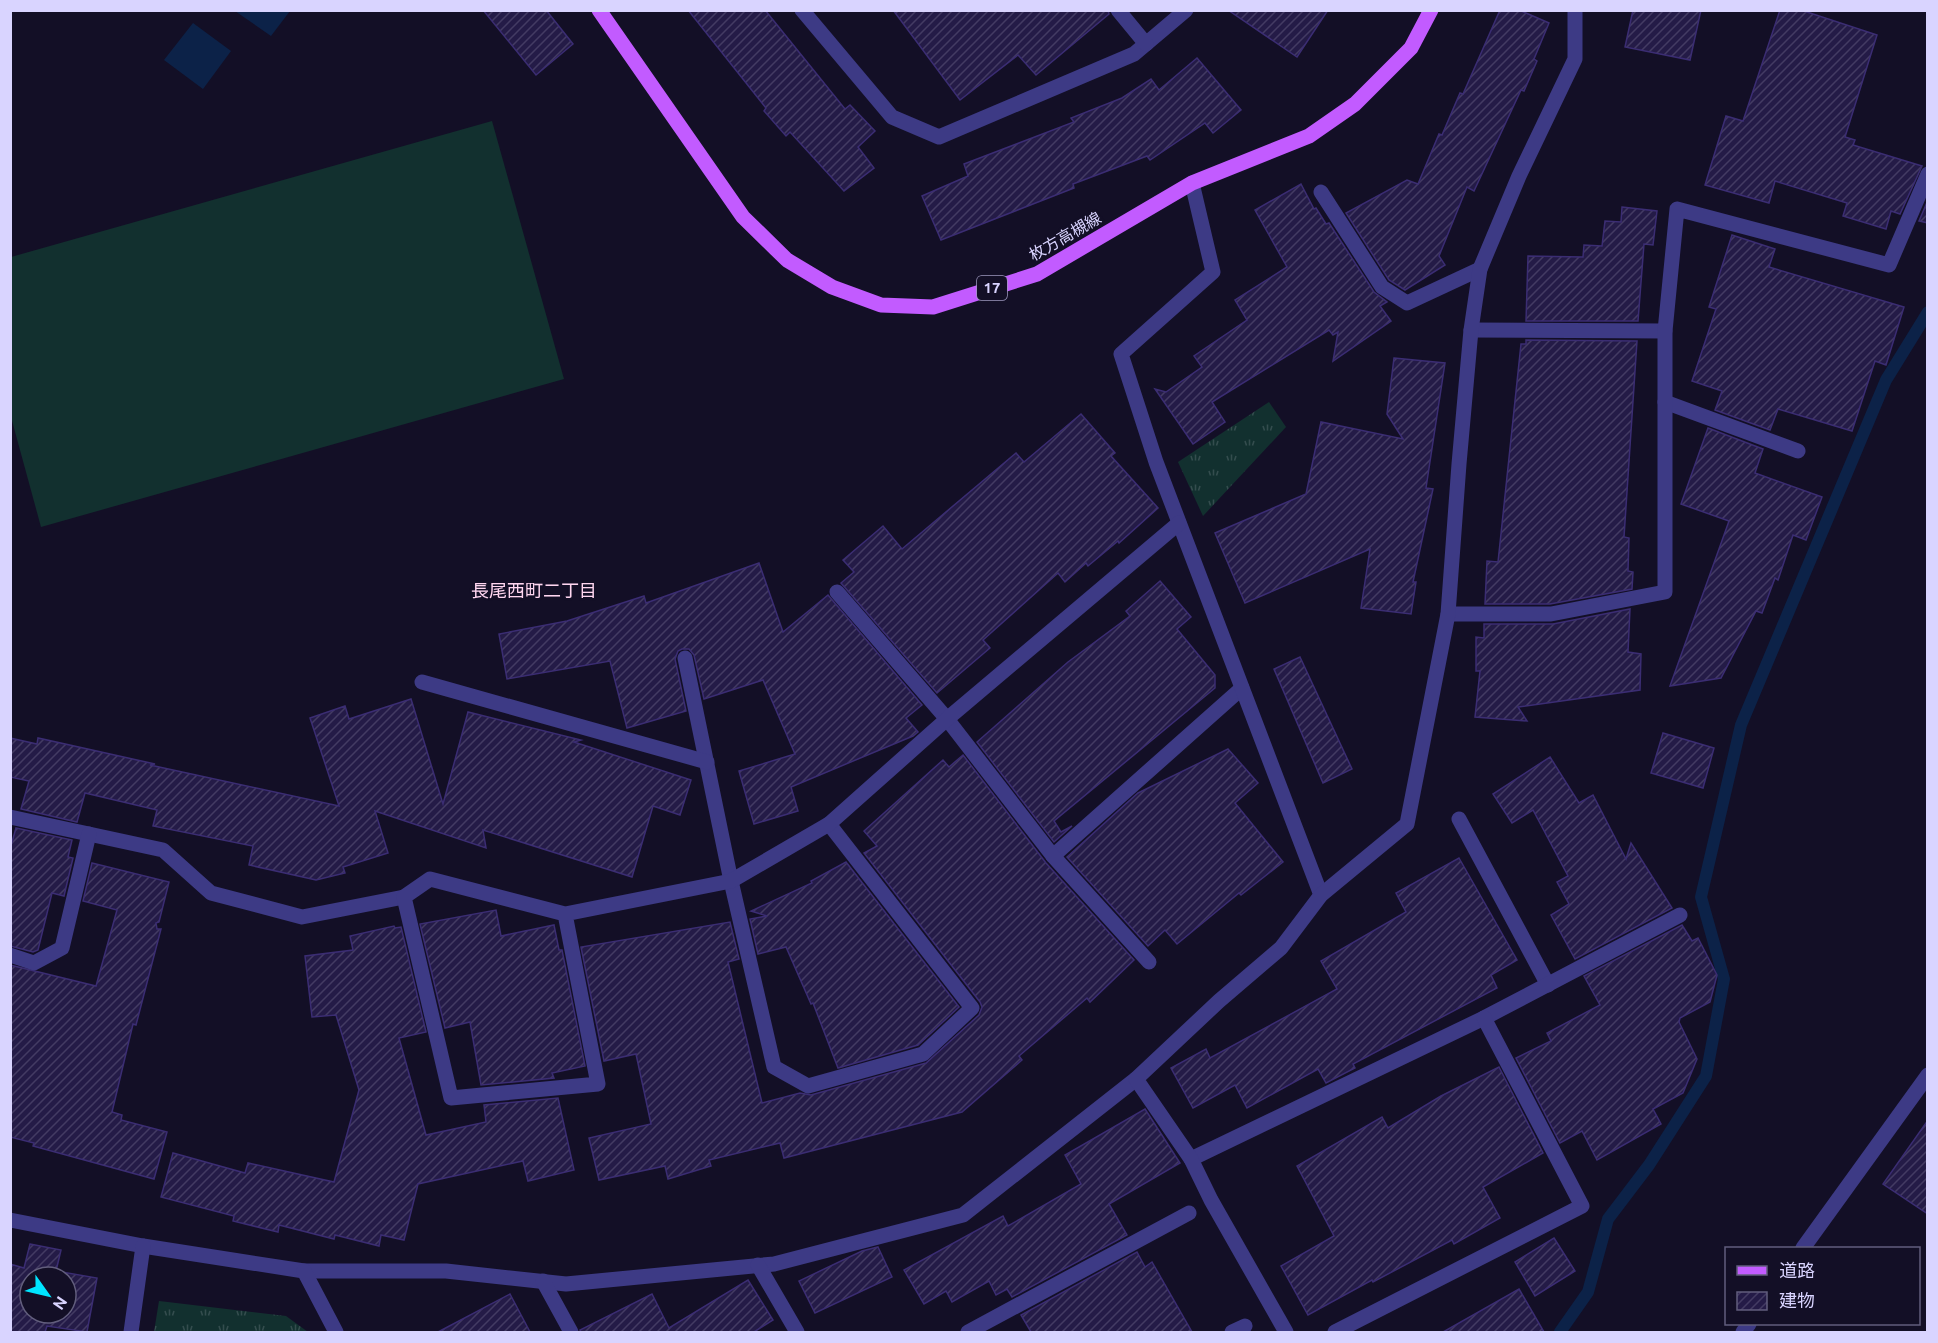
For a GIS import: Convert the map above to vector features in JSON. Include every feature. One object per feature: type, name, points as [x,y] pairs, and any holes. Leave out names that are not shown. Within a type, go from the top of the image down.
[{"type":"main road","name":"枚方高槻線","points":[[599,10],[743,217],[787,260],[832,287],[881,304],[933,307],[1036,274],[1192,183],[1309,136],[1355,104],[1411,48],[1431,10]]},
{"type":"street","points":[[802,10],[892,117],[939,137],[1134,54],[1186,10]]},
{"type":"street","points":[[1118,10],[1146,44]]},
{"type":"street","points":[[10,1220],[142,1246],[304,1271],[446,1271],[566,1284],[774,1264],[963,1215],[1136,1079],[1219,1001],[1281,948],[1321,896],[1407,824],[1448,614],[1471,330],[1480,269],[1519,176],[1575,59],[1575,10]]},
{"type":"street","points":[[1448,614],[1551,614],[1665,592],[1665,331],[1677,209],[1889,265],[1928,174]]},
{"type":"street","points":[[1192,183],[1213,272],[1121,354],[1156,462],[1321,896]]},
{"type":"street","points":[[1321,192],[1382,287],[1407,303],[1480,269]]},
{"type":"street","points":[[1471,330],[1665,331]]},
{"type":"street","points":[[1665,402],[1798,451]]},
{"type":"street","points":[[10,816],[163,850],[211,893],[302,917],[404,897],[430,879],[565,914],[731,881],[829,824],[947,719],[1179,523]]},
{"type":"street","points":[[837,592],[947,719],[1053,856],[1149,962]]},
{"type":"street","points":[[685,658],[731,881],[774,1067],[808,1086],[922,1054],[972,1008],[829,824]]},
{"type":"street","points":[[422,682],[707,762]]},
{"type":"street","points":[[1053,856],[1242,688]]},
{"type":"street","points":[[1459,819],[1548,985]]},
{"type":"street","points":[[10,955],[33,963],[62,948],[89,834]]},
{"type":"street","points":[[404,897],[450,1098],[598,1084],[565,914]]},
{"type":"street","points":[[1191,1159],[1484,1018],[1680,915]]},
{"type":"street","points":[[1335,1332],[1582,1206],[1484,1018]]},
{"type":"street","points":[[1804,1247],[1928,1075]]},
{"type":"street","points":[[1136,1079],[1191,1159],[1286,1332]]},
{"type":"street","points":[[968,1332],[1189,1213]]},
{"type":"street","points":[[131,1332],[142,1246]]},
{"type":"street","points":[[758,1265],[797,1332]]},
{"type":"street","points":[[304,1271],[336,1332]]},
{"type":"street","points":[[543,1281],[571,1332]]},
{"type":"green space","points":[[492,121],[564,379],[41,527],[11,417],[11,257]]},
{"type":"green space","points":[[1269,402],[1286,427],[1203,516],[1178,462]]},
{"type":"green space","points":[[159,1301],[286,1316],[308,1332],[154,1332]]},
{"type":"water","points":[[235,11],[290,11],[271,36]]},
{"type":"water","points":[[193,23],[231,51],[203,89],[164,60]]},
{"type":"building","points":[[483,10],[546,10],[573,44],[536,75]]},
{"type":"building","points":[[688,10],[765,10],[845,109],[850,105],[875,131],[858,147],[874,168],[844,191],[790,132],[786,136],[764,111],[766,108]]},
{"type":"building","points":[[893,10],[1108,10],[1109,14],[1036,75],[1018,55],[960,100]]},
{"type":"building","points":[[1228,10],[1328,10],[1297,57]]},
{"type":"building","points":[[1500,10],[1519,10],[1549,23],[1534,59],[1537,61],[1474,191],[1467,187],[1439,256],[1445,265],[1405,290],[1389,280],[1346,213],[1407,180],[1418,184],[1439,134],[1442,135],[1460,93],[1463,94]]},
{"type":"building","points":[[1633,10],[1701,10],[1690,60],[1625,47]]},
{"type":"building","points":[[1780,10],[1801,10],[1877,35],[1845,137],[1855,140],[1853,145],[1922,166],[1900,214],[1891,211],[1886,229],[1843,216],[1847,203],[1775,181],[1769,203],[1705,185],[1726,116],[1743,121]]},
{"type":"building","points":[[1197,58],[1241,110],[1213,133],[1205,123],[1150,160],[1147,156],[1073,184],[1074,188],[941,240],[922,196],[968,176],[964,164],[1074,122],[1071,118],[1122,98],[1151,79],[1159,90]]},
{"type":"building","points":[[1301,184],[1314,209],[1316,208],[1326,224],[1329,223],[1374,292],[1387,302],[1380,306],[1391,321],[1333,361],[1338,332],[1333,335],[1329,330],[1212,402],[1225,422],[1193,444],[1155,389],[1166,392],[1202,367],[1194,356],[1247,320],[1235,300],[1287,267],[1255,210]]},
{"type":"building","points":[[1928,200],[1928,223],[1919,221]]},
{"type":"building","points":[[1622,207],[1657,211],[1653,245],[1644,244],[1638,321],[1526,321],[1528,256],[1583,257],[1584,245],[1602,246],[1605,221],[1621,222]]},
{"type":"building","points":[[1732,235],[1775,249],[1769,267],[1904,307],[1886,365],[1875,361],[1852,431],[1778,409],[1770,430],[1715,410],[1722,391],[1692,381],[1716,309],[1709,307]]},
{"type":"building","points":[[1526,340],[1637,341],[1624,537],[1629,538],[1628,571],[1633,572],[1632,589],[1550,604],[1485,604],[1487,561],[1498,562],[1521,344],[1526,344]]},
{"type":"building","points":[[1394,358],[1445,363],[1426,488],[1433,489],[1413,582],[1416,582],[1411,614],[1361,608],[1370,549],[1245,603],[1215,533],[1306,494],[1321,422],[1403,439],[1387,414]]},
{"type":"building","points":[[1081,414],[1115,453],[1111,456],[1158,508],[1119,543],[1118,541],[1088,566],[1086,563],[1065,582],[1058,573],[983,640],[990,648],[937,693],[841,583],[854,572],[843,560],[883,526],[902,549],[1016,453],[1024,462]]},
{"type":"building","points":[[1708,428],[1763,449],[1755,473],[1822,497],[1806,540],[1793,535],[1778,580],[1775,578],[1762,613],[1756,611],[1721,678],[1670,686],[1729,521],[1681,504]]},
{"type":"building","points":[[759,563],[783,632],[828,595],[922,705],[906,718],[918,732],[913,736],[791,787],[798,811],[754,824],[739,771],[795,754],[763,680],[704,699],[694,655],[689,649],[682,649],[678,651],[675,659],[686,711],[627,728],[610,661],[507,679],[499,634],[567,621],[644,596],[646,603]]},
{"type":"building","points":[[1160,581],[1191,617],[1177,629],[1215,675],[1215,688],[1054,821],[1061,832],[1072,826],[1054,842],[977,742],[1068,662],[1130,616],[1126,611]]},
{"type":"building","points":[[1630,609],[1628,652],[1641,654],[1640,690],[1518,707],[1527,721],[1475,717],[1480,671],[1476,671],[1476,637],[1484,638],[1484,624],[1553,624]]},
{"type":"building","points":[[1300,657],[1352,769],[1323,783],[1274,669]]},
{"type":"building","points":[[411,699],[443,804],[468,712],[581,740],[574,742],[691,780],[680,815],[653,806],[632,877],[483,830],[486,848],[375,811],[388,853],[343,867],[345,873],[316,880],[249,865],[253,846],[153,826],[157,810],[85,793],[77,822],[21,809],[29,781],[10,777],[10,738],[37,744],[38,738],[339,806],[310,718],[345,706],[349,719]]},
{"type":"building","points":[[1663,733],[1714,748],[1703,788],[1651,773]]},
{"type":"building","points":[[1228,749],[1258,783],[1235,803],[1283,862],[1241,895],[1239,893],[1177,944],[1165,930],[1148,946],[1067,857],[1138,793]]},
{"type":"building","points":[[963,755],[1046,863],[1134,960],[1090,1002],[1087,998],[1019,1056],[1022,1060],[962,1112],[784,1158],[780,1143],[709,1160],[711,1166],[668,1179],[665,1166],[599,1180],[589,1138],[651,1124],[636,1054],[604,1061],[581,947],[730,922],[739,959],[728,962],[762,1103],[800,1093],[811,1095],[926,1063],[979,1015],[982,1007],[980,1002],[864,853],[877,846],[864,831],[943,760],[949,767]]},
{"type":"building","points":[[1550,757],[1579,803],[1593,795],[1626,859],[1631,843],[1672,908],[1575,959],[1551,915],[1569,904],[1557,882],[1568,876],[1533,810],[1512,823],[1493,794]]},
{"type":"building","points":[[16,828],[72,840],[68,857],[73,858],[64,896],[52,893],[38,950],[33,952],[10,946],[10,849]]},
{"type":"building","points":[[1459,858],[1517,960],[1491,975],[1497,988],[1353,1064],[1355,1068],[1326,1083],[1318,1069],[1247,1108],[1235,1085],[1193,1108],[1171,1068],[1206,1049],[1210,1058],[1337,989],[1321,961],[1406,912],[1396,893]]},
{"type":"building","points":[[846,862],[959,1007],[918,1045],[838,1068],[813,1003],[811,1004],[786,947],[758,954],[750,919],[767,916],[751,911],[812,883],[811,881]]},
{"type":"building","points":[[92,863],[169,882],[159,922],[156,923],[157,929],[161,929],[136,1025],[133,1024],[112,1112],[122,1115],[121,1120],[167,1132],[154,1179],[33,1146],[34,1143],[10,1137],[10,965],[96,986],[117,910],[83,901]]},
{"type":"building","points":[[496,910],[501,936],[554,925],[559,950],[562,950],[585,1066],[552,1073],[554,1078],[481,1085],[470,1022],[445,1028],[420,924]]},
{"type":"building","points":[[1682,925],[1692,941],[1698,938],[1717,975],[1710,1002],[1680,1018],[1679,1022],[1697,1059],[1683,1093],[1653,1109],[1661,1124],[1597,1160],[1582,1131],[1560,1143],[1516,1058],[1551,1041],[1547,1033],[1600,1005],[1584,976]]},
{"type":"building","points":[[394,926],[395,928],[401,927],[426,1032],[399,1038],[426,1135],[486,1122],[484,1105],[558,1098],[574,1170],[528,1181],[523,1161],[418,1184],[404,1240],[381,1235],[379,1246],[335,1235],[334,1239],[279,1225],[278,1232],[233,1221],[234,1216],[161,1197],[173,1153],[245,1173],[248,1163],[334,1182],[359,1090],[336,1015],[312,1017],[305,956],[353,950],[350,936]]},
{"type":"building","points":[[1499,1067],[1543,1153],[1483,1187],[1500,1218],[1454,1244],[1452,1240],[1308,1315],[1281,1266],[1334,1236],[1297,1166],[1382,1117],[1388,1128],[1441,1096]]},
{"type":"building","points":[[1145,1109],[1180,1163],[1109,1204],[1127,1235],[1012,1297],[1007,1289],[996,1295],[989,1281],[952,1302],[946,1291],[924,1304],[904,1270],[1003,1216],[1008,1226],[1081,1184],[1065,1155]]},
{"type":"building","points":[[1928,1120],[1928,1214],[1883,1184]]},
{"type":"building","points":[[1554,1238],[1575,1271],[1535,1296],[1515,1262]]},
{"type":"building","points":[[30,1244],[61,1250],[57,1265],[25,1265]]},
{"type":"building","points":[[878,1247],[892,1277],[815,1313],[799,1281],[862,1251]]},
{"type":"building","points":[[1137,1252],[1145,1267],[1152,1262],[1192,1332],[1031,1332],[1021,1315]]},
{"type":"building","points":[[10,1264],[18,1266],[18,1325],[78,1325],[78,1275],[97,1278],[87,1332],[47,1326],[45,1332],[10,1332]]},
{"type":"building","points":[[748,1280],[773,1320],[754,1332],[581,1332],[580,1330],[652,1294],[669,1328]]},
{"type":"building","points":[[1519,1289],[1544,1332],[1443,1332]]},
{"type":"building","points":[[510,1294],[530,1332],[438,1332]]},
{"type":"waterway","points":[[1560,1332],[1588,1292],[1608,1219],[1649,1165],[1706,1076],[1724,979],[1701,897],[1741,725],[1886,380],[1928,312]]},
{"type":"district","name":"長尾西町二丁目","points":[[534,591]]}]
